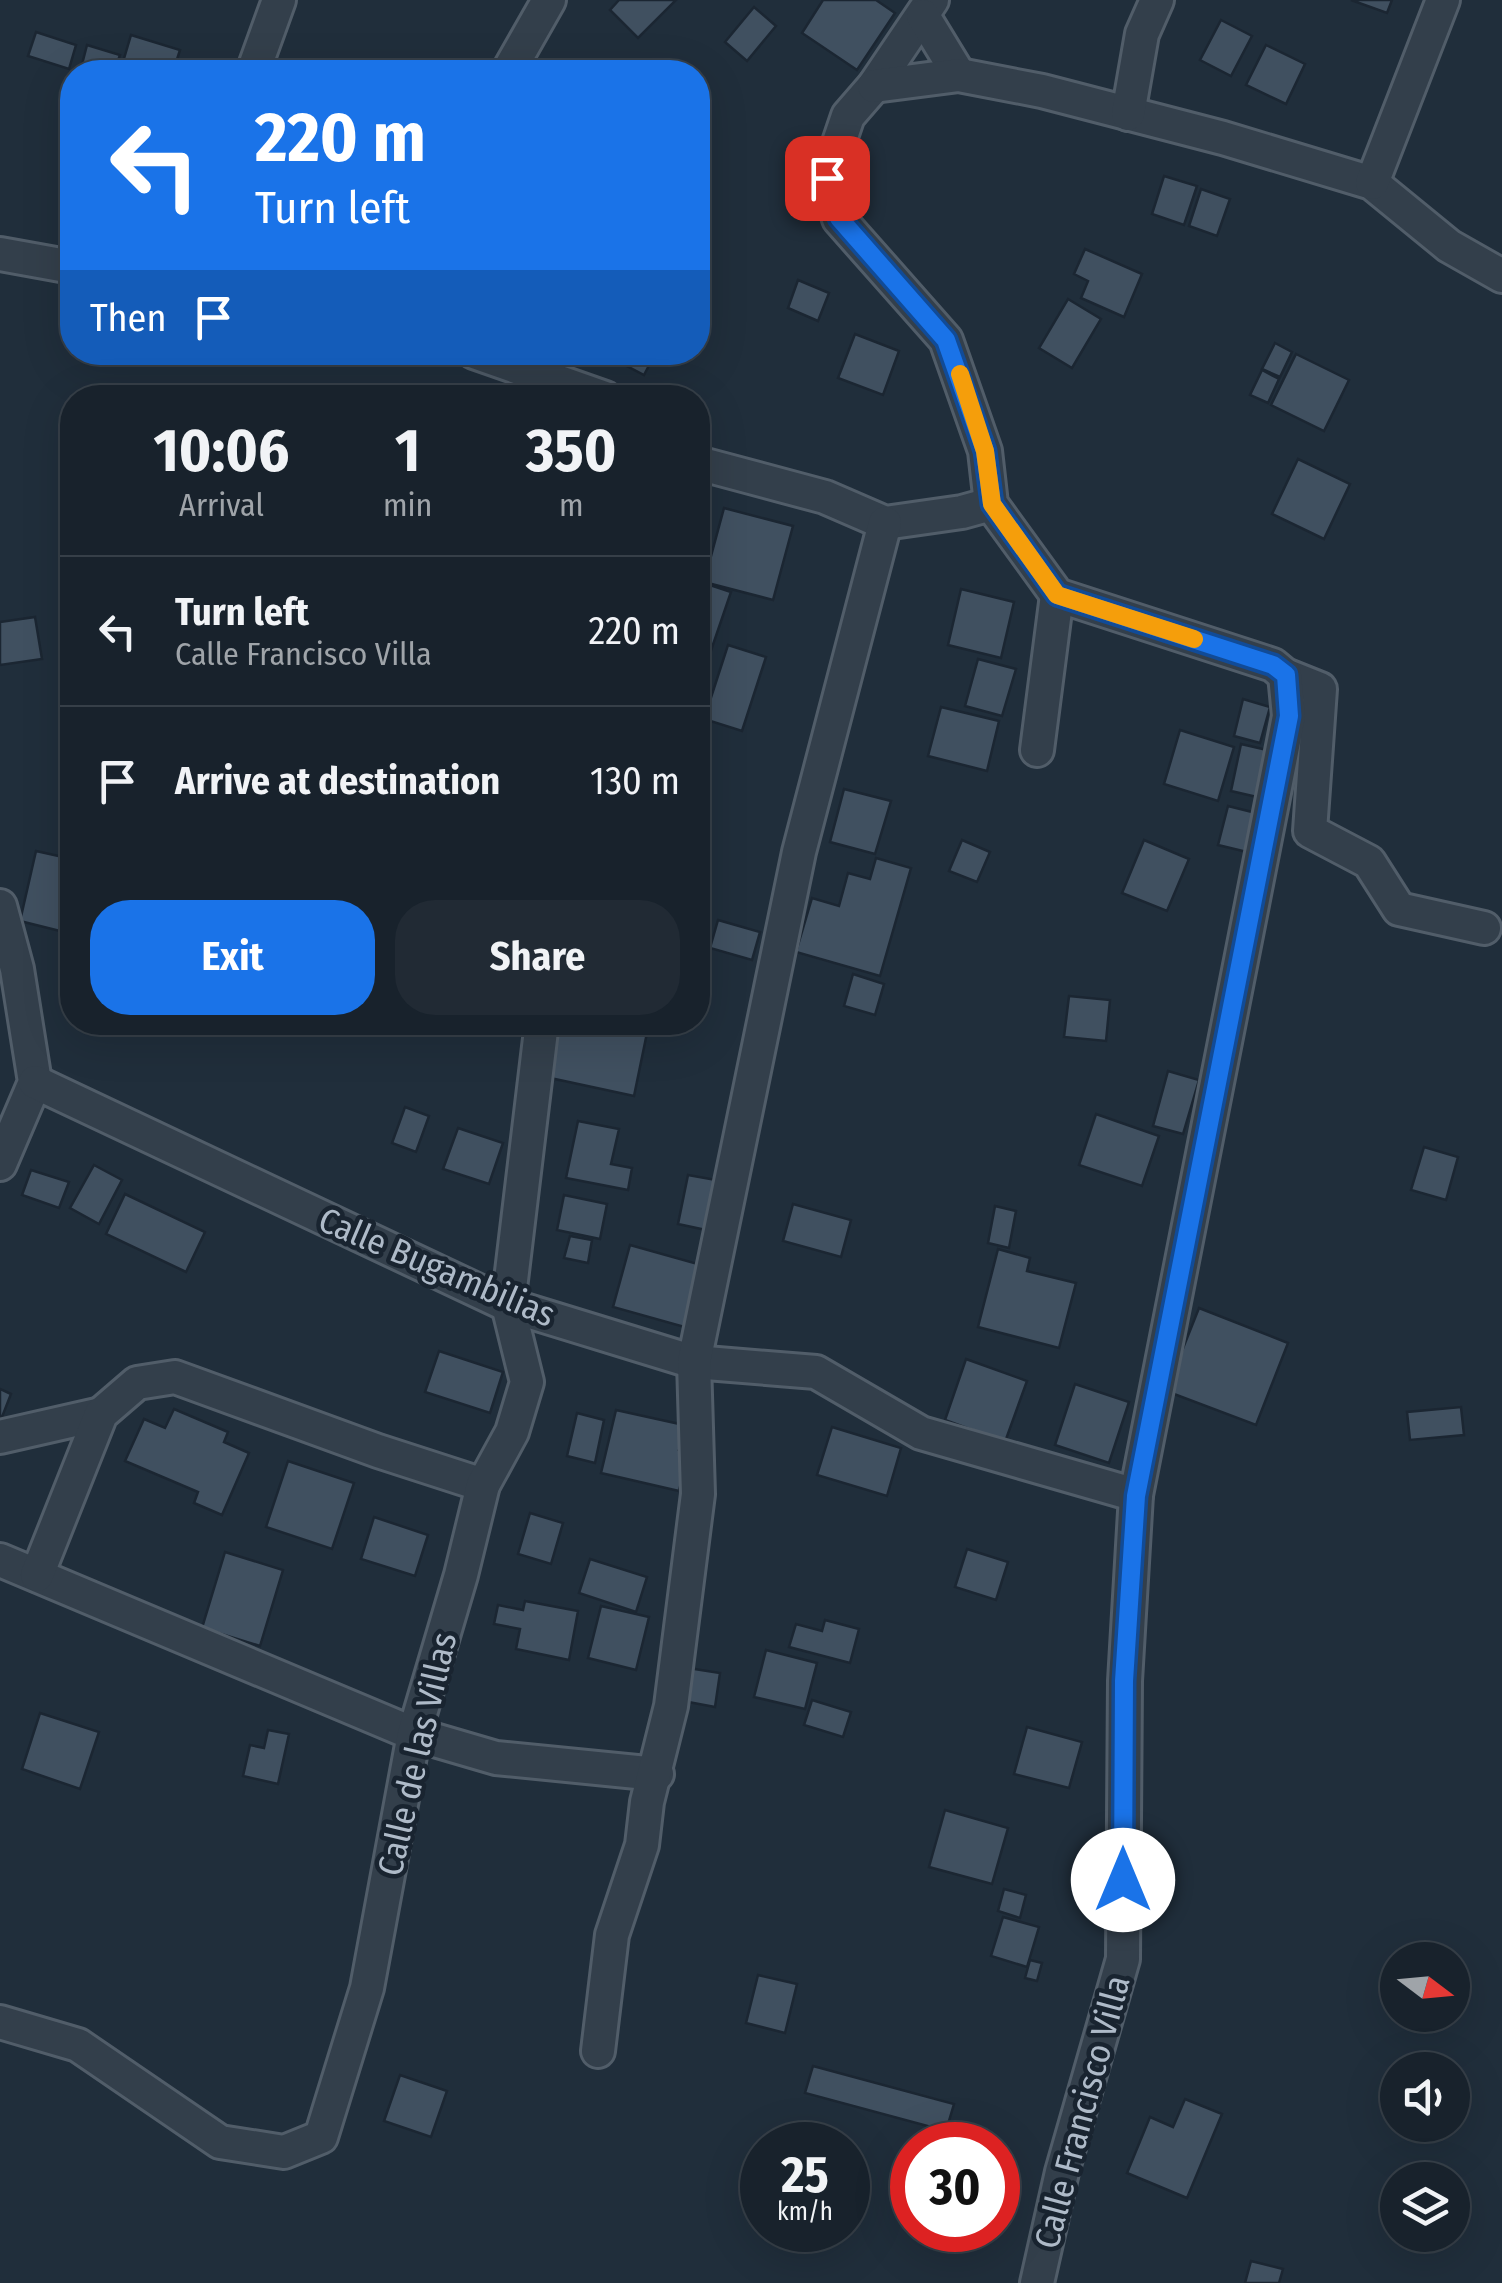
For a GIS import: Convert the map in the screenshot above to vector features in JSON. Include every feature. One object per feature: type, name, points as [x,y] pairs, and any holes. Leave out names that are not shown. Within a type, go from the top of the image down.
[{"type":"street","points":[[257,60],[279,0]]},
{"type":"street","points":[[515,60],[549,0]]},
{"type":"street","points":[[1128,114],[1142,34],[1157,0]]},
{"type":"street","points":[[1372,184],[1443,0]]},
{"type":"street","points":[[960,75],[928,8],[874,86],[848,116],[827,178],[839,218],[946,340],[985,451],[992,504],[1057,595],[1273,665],[1320,689],[1310,830],[1369,862],[1399,909],[1484,928]]},
{"type":"street","points":[[874,86],[960,75],[1042,90],[1223,138],[1372,184],[1449,246],[1502,276]]},
{"type":"street","points":[[0,254],[60,265]]},
{"type":"street","points":[[511,365],[568,385]]},
{"type":"street","points":[[710,466],[825,497],[885,522],[992,504]]},
{"type":"street","points":[[598,2051],[612,1935],[642,1845],[647,1802],[670,1706],[698,1494],[694,1362],[799,852],[885,522]]},
{"type":"street","points":[[1037,750],[1057,595]]},
{"type":"street","name":"Calle Francisco Villa","points":[[1036,2283],[1062,2172],[1123,1959],[1124,1681],[1136,1496],[1289,716],[1286,675]]},
{"type":"street","points":[[0,906],[17,968],[34,1082],[0,1164]]},
{"type":"street","name":"Calle de las Villas","points":[[0,2022],[78,2045],[220,2142],[284,2152],[322,2137],[368,1988],[414,1734],[461,1575],[482,1485],[512,1432],[527,1382],[508,1305],[540,1035]]},
{"type":"street","name":"Calle Bugambilias","points":[[34,1082],[508,1305],[694,1362],[816,1372],[921,1433],[1136,1496]]},
{"type":"street","points":[[0,1437],[101,1414],[138,1383],[176,1377],[482,1485]]},
{"type":"street","points":[[36,1574],[101,1414]]},
{"type":"street","points":[[0,1560],[414,1734],[496,1758],[656,1774]]},
{"type":"building","points":[[619,0],[676,0],[638,38],[610,10]]},
{"type":"building","points":[[823,0],[876,0],[895,13],[857,70],[802,33]]},
{"type":"building","points":[[1351,0],[1392,0],[1387,13]]},
{"type":"building","points":[[754,7],[776,26],[747,61],[725,42]]},
{"type":"building","points":[[1221,20],[1252,36],[1231,76],[1200,60]]},
{"type":"building","points":[[36,32],[76,45],[72,60],[60,60],[60,66],[28,56]]},
{"type":"building","points":[[131,35],[180,50],[177,60],[124,60]]},
{"type":"building","points":[[87,45],[120,55],[118,60],[83,60]]},
{"type":"building","points":[[1266,45],[1305,64],[1286,104],[1246,85]]},
{"type":"building","points":[[1164,176],[1197,186],[1184,225],[1152,214]]},
{"type":"building","points":[[1201,189],[1230,199],[1217,236],[1189,226]]},
{"type":"building","points":[[1085,249],[1142,274],[1124,317],[1081,298],[1088,281],[1074,274]]},
{"type":"building","points":[[798,280],[829,293],[818,321],[788,308]]},
{"type":"building","points":[[1068,299],[1101,319],[1072,368],[1039,348]]},
{"type":"building","points":[[855,334],[899,351],[883,395],[838,378]]},
{"type":"building","points":[[1275,343],[1292,352],[1280,377],[1262,369]]},
{"type":"building","points":[[1296,354],[1349,380],[1324,431],[1271,405]]},
{"type":"building","points":[[625,365],[649,365],[644,375]]},
{"type":"building","points":[[1262,370],[1279,379],[1268,403],[1250,395]]},
{"type":"building","points":[[1298,459],[1350,484],[1324,539],[1272,514]]},
{"type":"building","points":[[724,508],[793,526],[773,600],[710,584],[710,560]]},
{"type":"building","points":[[710,585],[731,592],[710,653]]},
{"type":"building","points":[[961,589],[1014,602],[1001,658],[948,645]]},
{"type":"building","points":[[35,617],[42,659],[0,665],[0,622]]},
{"type":"building","points":[[728,645],[766,657],[742,731],[710,721],[710,700]]},
{"type":"building","points":[[978,659],[1016,669],[1002,716],[965,706]]},
{"type":"building","points":[[1243,699],[1270,707],[1260,743],[1234,736]]},
{"type":"building","points":[[941,707],[999,721],[987,771],[928,756]]},
{"type":"building","points":[[1180,730],[1234,747],[1218,801],[1164,784]]},
{"type":"building","points":[[1241,744],[1267,750],[1257,797],[1231,791]]},
{"type":"building","points":[[844,789],[891,801],[875,854],[830,842]]},
{"type":"building","points":[[1228,806],[1256,813],[1247,852],[1218,845]]},
{"type":"building","points":[[962,840],[990,852],[977,882],[949,871]]},
{"type":"building","points":[[1144,840],[1189,859],[1167,911],[1122,893]]},
{"type":"building","points":[[36,851],[60,856],[60,931],[20,921]]},
{"type":"building","points":[[876,858],[911,868],[880,976],[796,952],[812,898],[839,906],[848,873],[870,879]]},
{"type":"building","points":[[718,920],[760,932],[752,960],[710,948]]},
{"type":"building","points":[[853,974],[884,984],[875,1015],[844,1006]]},
{"type":"building","points":[[1069,996],[1110,1000],[1106,1041],[1064,1037]]},
{"type":"building","points":[[550,1035],[647,1035],[634,1096],[541,1076]]},
{"type":"building","points":[[1168,1071],[1199,1080],[1183,1134],[1153,1126]]},
{"type":"building","points":[[405,1107],[429,1116],[416,1152],[392,1143]]},
{"type":"building","points":[[1096,1114],[1159,1136],[1142,1186],[1079,1165]]},
{"type":"building","points":[[578,1121],[619,1129],[611,1164],[632,1168],[628,1190],[566,1178]]},
{"type":"building","points":[[458,1128],[503,1143],[489,1184],[443,1169]]},
{"type":"building","points":[[1424,1147],[1458,1157],[1446,1200],[1411,1190]]},
{"type":"building","points":[[94,1165],[122,1180],[99,1224],[70,1208]]},
{"type":"building","points":[[31,1170],[69,1182],[59,1208],[22,1195]]},
{"type":"building","points":[[688,1175],[716,1180],[706,1230],[678,1224]]},
{"type":"building","points":[[125,1194],[205,1232],[186,1272],[106,1234]]},
{"type":"building","points":[[564,1195],[607,1204],[600,1239],[557,1230]]},
{"type":"building","points":[[793,1204],[851,1220],[841,1257],[783,1241]]},
{"type":"building","points":[[995,1206],[1016,1211],[1009,1248],[988,1243]]},
{"type":"building","points":[[570,1236],[592,1240],[588,1263],[564,1258]]},
{"type":"building","points":[[630,1245],[705,1266],[688,1328],[613,1307]]},
{"type":"building","points":[[998,1249],[1030,1258],[1027,1271],[1076,1283],[1059,1348],[978,1327]]},
{"type":"building","points":[[1199,1308],[1288,1343],[1256,1425],[1166,1391]]},
{"type":"building","points":[[439,1351],[503,1372],[490,1413],[425,1392]]},
{"type":"building","points":[[966,1359],[1027,1381],[1005,1442],[945,1420]]},
{"type":"building","points":[[1075,1384],[1129,1402],[1109,1463],[1055,1445]]},
{"type":"building","points":[[0,1389],[11,1394],[2,1417],[0,1417]]},
{"type":"building","points":[[1461,1407],[1464,1435],[1410,1440],[1407,1412]]},
{"type":"building","points":[[174,1409],[228,1432],[224,1442],[249,1453],[222,1515],[194,1503],[198,1492],[125,1461],[144,1419],[165,1428]]},
{"type":"building","points":[[616,1410],[684,1425],[679,1450],[688,1452],[679,1491],[601,1473]]},
{"type":"building","points":[[577,1413],[604,1420],[595,1463],[567,1456]]},
{"type":"building","points":[[832,1427],[901,1448],[887,1496],[817,1475]]},
{"type":"building","points":[[288,1461],[354,1483],[332,1549],[266,1527]]},
{"type":"building","points":[[530,1513],[563,1523],[551,1564],[518,1554]]},
{"type":"building","points":[[374,1517],[428,1535],[415,1576],[361,1559]]},
{"type":"building","points":[[967,1549],[1008,1562],[996,1600],[955,1587]]},
{"type":"building","points":[[225,1552],[283,1570],[260,1646],[202,1628]]},
{"type":"building","points":[[590,1559],[647,1577],[636,1612],[579,1593]]},
{"type":"building","points":[[525,1601],[578,1611],[569,1660],[516,1649],[520,1629],[494,1624],[498,1605],[523,1610]]},
{"type":"building","points":[[601,1606],[649,1617],[636,1670],[588,1658]]},
{"type":"building","points":[[825,1620],[859,1629],[850,1663],[789,1647],[796,1624],[822,1631]]},
{"type":"building","points":[[766,1650],[817,1663],[805,1709],[754,1697]]},
{"type":"building","points":[[688,1668],[720,1673],[715,1707],[683,1701]]},
{"type":"building","points":[[812,1700],[851,1712],[843,1737],[804,1725]]},
{"type":"building","points":[[40,1713],[99,1732],[80,1789],[22,1769]]},
{"type":"building","points":[[1027,1727],[1082,1742],[1069,1788],[1014,1774]]},
{"type":"building","points":[[268,1730],[289,1734],[278,1784],[243,1776],[250,1745],[264,1748]]},
{"type":"building","points":[[945,1810],[1008,1828],[992,1884],[929,1867]]},
{"type":"building","points":[[1004,1889],[1026,1895],[1020,1918],[998,1911]]},
{"type":"building","points":[[1003,1917],[1039,1927],[1027,1967],[991,1956]]},
{"type":"building","points":[[1030,1960],[1042,1963],[1037,1981],[1025,1978]]},
{"type":"building","points":[[758,1975],[797,1984],[785,2033],[746,2023]]},
{"type":"building","points":[[813,2066],[954,2104],[949,2122],[913,2122],[805,2093]]},
{"type":"building","points":[[400,2075],[447,2091],[431,2137],[384,2121]]},
{"type":"building","points":[[1185,2099],[1222,2114],[1187,2198],[1127,2173],[1150,2117],[1173,2127]]},
{"type":"building","points":[[1251,2261],[1283,2269],[1279,2283],[1245,2283]]},
{"type":"slow traffic","points":[[960,374],[985,451],[992,504],[1057,595],[1194,639]]},
{"type":"route","points":[[827,178],[839,218],[946,340],[985,451],[992,504],[1057,595],[1273,665],[1286,675],[1289,716],[1136,1496],[1124,1681],[1123,1880]]}]
